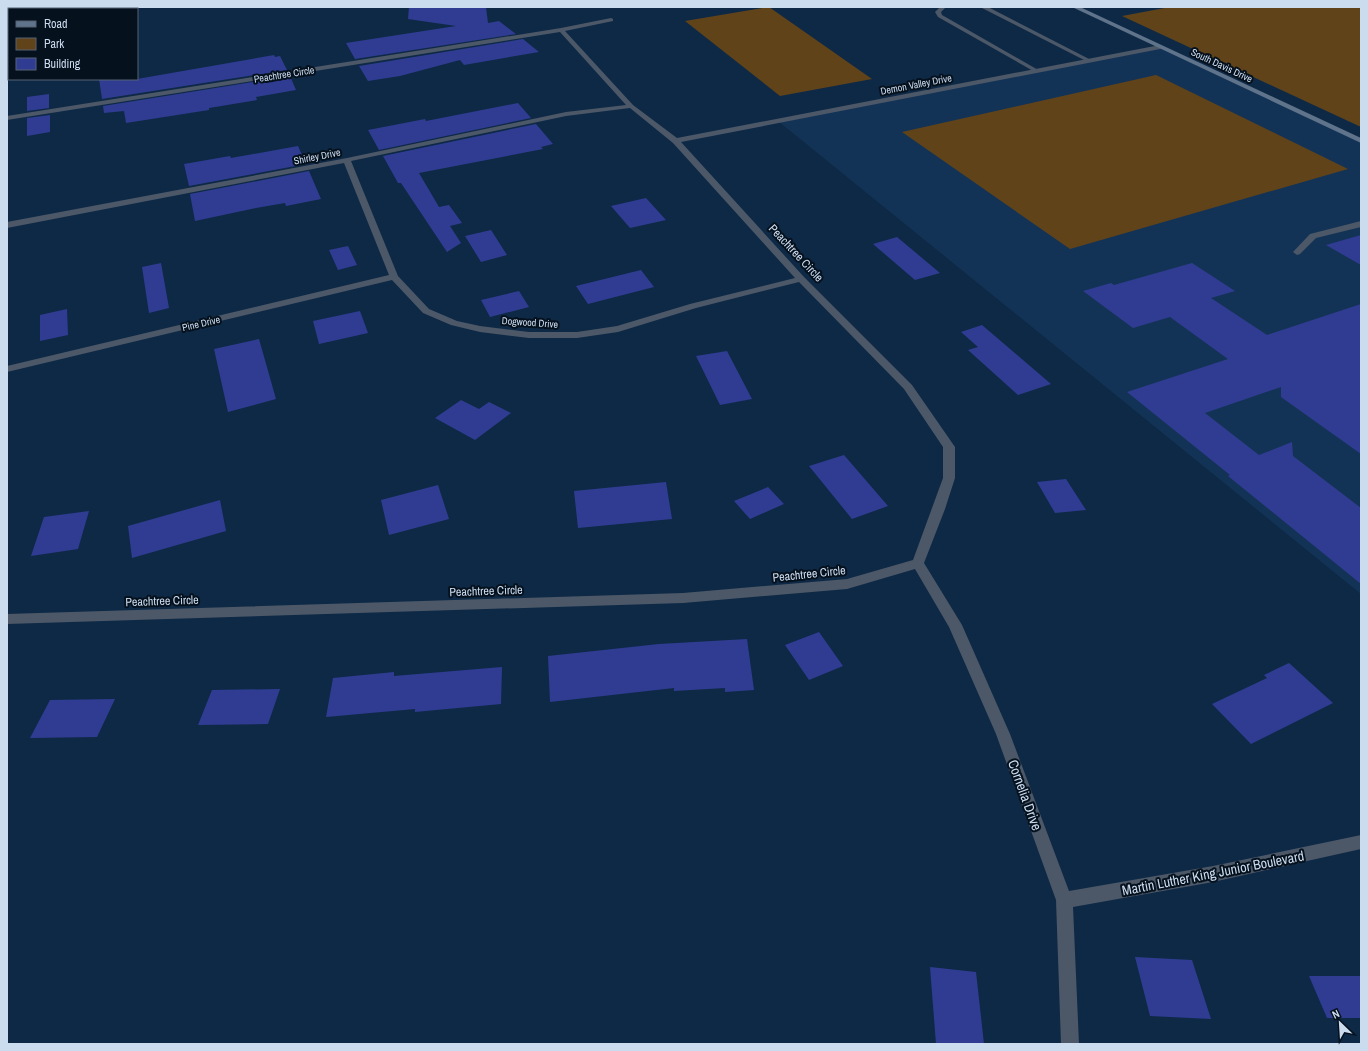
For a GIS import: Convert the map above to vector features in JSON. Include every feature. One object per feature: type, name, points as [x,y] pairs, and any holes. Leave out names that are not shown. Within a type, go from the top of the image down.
[{"type":"street","points":[[943,7],[938,12],[940,16],[1037,71]]},
{"type":"street","points":[[984,7],[1090,61]]},
{"type":"street","name":"South Davis Drive","points":[[1075,7],[1361,141]]},
{"type":"street","name":"Peachtree Circle","points":[[7,118],[561,30],[611,20]]},
{"type":"street","name":"Peachtree Circle","points":[[7,619],[683,598],[847,584],[918,563],[939,509],[949,478],[949,447],[908,388],[801,280],[676,141],[631,106],[561,30]]},
{"type":"street","name":"Demon Valley Drive","points":[[676,141],[1160,47]]},
{"type":"street","name":"Shirley Drive","points":[[7,226],[347,160],[566,114],[631,106]]},
{"type":"street","name":"Dogwood Drive","points":[[347,160],[394,277],[426,311],[454,323],[480,329],[529,335],[577,336],[618,328],[707,303],[801,280]]},
{"type":"street","points":[[1298,252],[1313,236],[1361,224]]},
{"type":"street","name":"Pine Drive","points":[[7,369],[394,277]]},
{"type":"street","name":"Cornelia Drive","points":[[918,563],[955,626],[1003,734],[1064,900],[1070,1044]]},
{"type":"street","name":"Martin Luther King Junior Boulevard","points":[[1064,900],[1143,888],[1280,861],[1361,842]]},
{"type":"shaded area","points":[[1160,47],[1361,140],[1361,594],[778,121]]},
{"type":"green space","points":[[769,7],[872,79],[780,96],[685,21]]},
{"type":"green space","points":[[1170,7],[1361,7],[1361,127],[1122,16]]},
{"type":"green space","points":[[1156,75],[1348,169],[1070,249],[902,132]]},
{"type":"building","points":[[409,7],[486,7],[488,23],[499,21],[516,34],[355,59],[346,43],[456,26],[408,19]]},
{"type":"building","points":[[523,39],[539,52],[464,65],[460,60],[400,76],[368,81],[359,66]]},
{"type":"building","points":[[274,55],[275,57],[280,56],[287,70],[102,99],[99,80],[138,79]]},
{"type":"building","points":[[290,76],[296,90],[256,97],[257,100],[209,108],[209,110],[126,123],[124,111],[104,113],[103,106]]},
{"type":"building","points":[[49,94],[49,108],[27,111],[27,97]]},
{"type":"building","points":[[518,103],[531,118],[379,150],[368,130],[425,119],[426,121]]},
{"type":"building","points":[[50,115],[50,132],[27,136],[27,118]]},
{"type":"building","points":[[536,124],[553,144],[541,147],[543,149],[419,173],[439,207],[449,205],[462,223],[450,226],[461,243],[447,252],[401,183],[398,183],[383,156]]},
{"type":"building","points":[[298,146],[306,164],[189,186],[184,164],[230,156],[231,158]]},
{"type":"building","points":[[309,171],[321,199],[286,206],[285,203],[256,208],[195,221],[190,194]]},
{"type":"building","points":[[646,198],[666,220],[630,228],[611,206]]},
{"type":"building","points":[[491,230],[507,255],[481,262],[465,236]]},
{"type":"building","points":[[1361,235],[1361,265],[1326,245]]},
{"type":"building","points":[[897,237],[940,273],[915,280],[873,244]]},
{"type":"building","points":[[348,246],[357,265],[338,270],[329,250]]},
{"type":"building","points":[[161,263],[169,308],[149,313],[142,267]]},
{"type":"building","points":[[1192,263],[1235,291],[1211,298],[1267,335],[1361,304],[1361,454],[1281,397],[1281,387],[1205,413],[1259,455],[1292,442],[1293,456],[1361,508],[1361,584],[1127,392],[1228,359],[1170,317],[1133,328],[1083,291],[1111,283],[1114,285]]},
{"type":"building","points":[[641,270],[654,287],[588,304],[576,286]]},
{"type":"building","points":[[519,291],[529,307],[490,317],[481,300]]},
{"type":"building","points":[[67,309],[68,335],[40,341],[40,315]]},
{"type":"building","points":[[360,311],[368,333],[319,344],[313,321]]},
{"type":"building","points":[[982,325],[1051,384],[1018,395],[968,350],[978,347],[961,332]]},
{"type":"building","points":[[259,339],[276,399],[228,412],[214,349]]},
{"type":"building","points":[[727,351],[752,399],[720,405],[696,356]]},
{"type":"building","points":[[461,400],[479,409],[489,402],[511,413],[475,440],[435,418]]},
{"type":"building","points":[[844,455],[888,506],[852,519],[809,466]]},
{"type":"building","points":[[1066,479],[1086,510],[1055,513],[1037,482]]},
{"type":"building","points":[[666,482],[672,519],[578,528],[574,491]]},
{"type":"building","points":[[438,485],[449,519],[389,535],[381,500]]},
{"type":"building","points":[[768,487],[784,504],[750,519],[734,501]]},
{"type":"building","points":[[220,500],[226,531],[132,558],[128,526]]},
{"type":"building","points":[[89,511],[78,549],[31,556],[44,517]]},
{"type":"building","points":[[819,632],[843,666],[809,680],[785,645]]},
{"type":"building","points":[[747,639],[754,690],[725,692],[725,688],[674,691],[674,688],[550,702],[548,656],[659,644]]},
{"type":"building","points":[[1289,663],[1333,703],[1251,744],[1212,704],[1267,678],[1264,675]]},
{"type":"building","points":[[502,667],[501,704],[415,712],[415,709],[326,717],[333,678],[394,672],[394,676]]},
{"type":"building","points":[[280,689],[268,724],[198,725],[212,690]]},
{"type":"building","points":[[115,699],[97,737],[30,738],[50,700]]},
{"type":"building","points":[[1135,957],[1192,960],[1211,1019],[1150,1016]]},
{"type":"building","points":[[930,967],[976,972],[984,1044],[936,1044]]},
{"type":"building","points":[[1309,976],[1361,976],[1361,1018],[1327,1018]]}]
